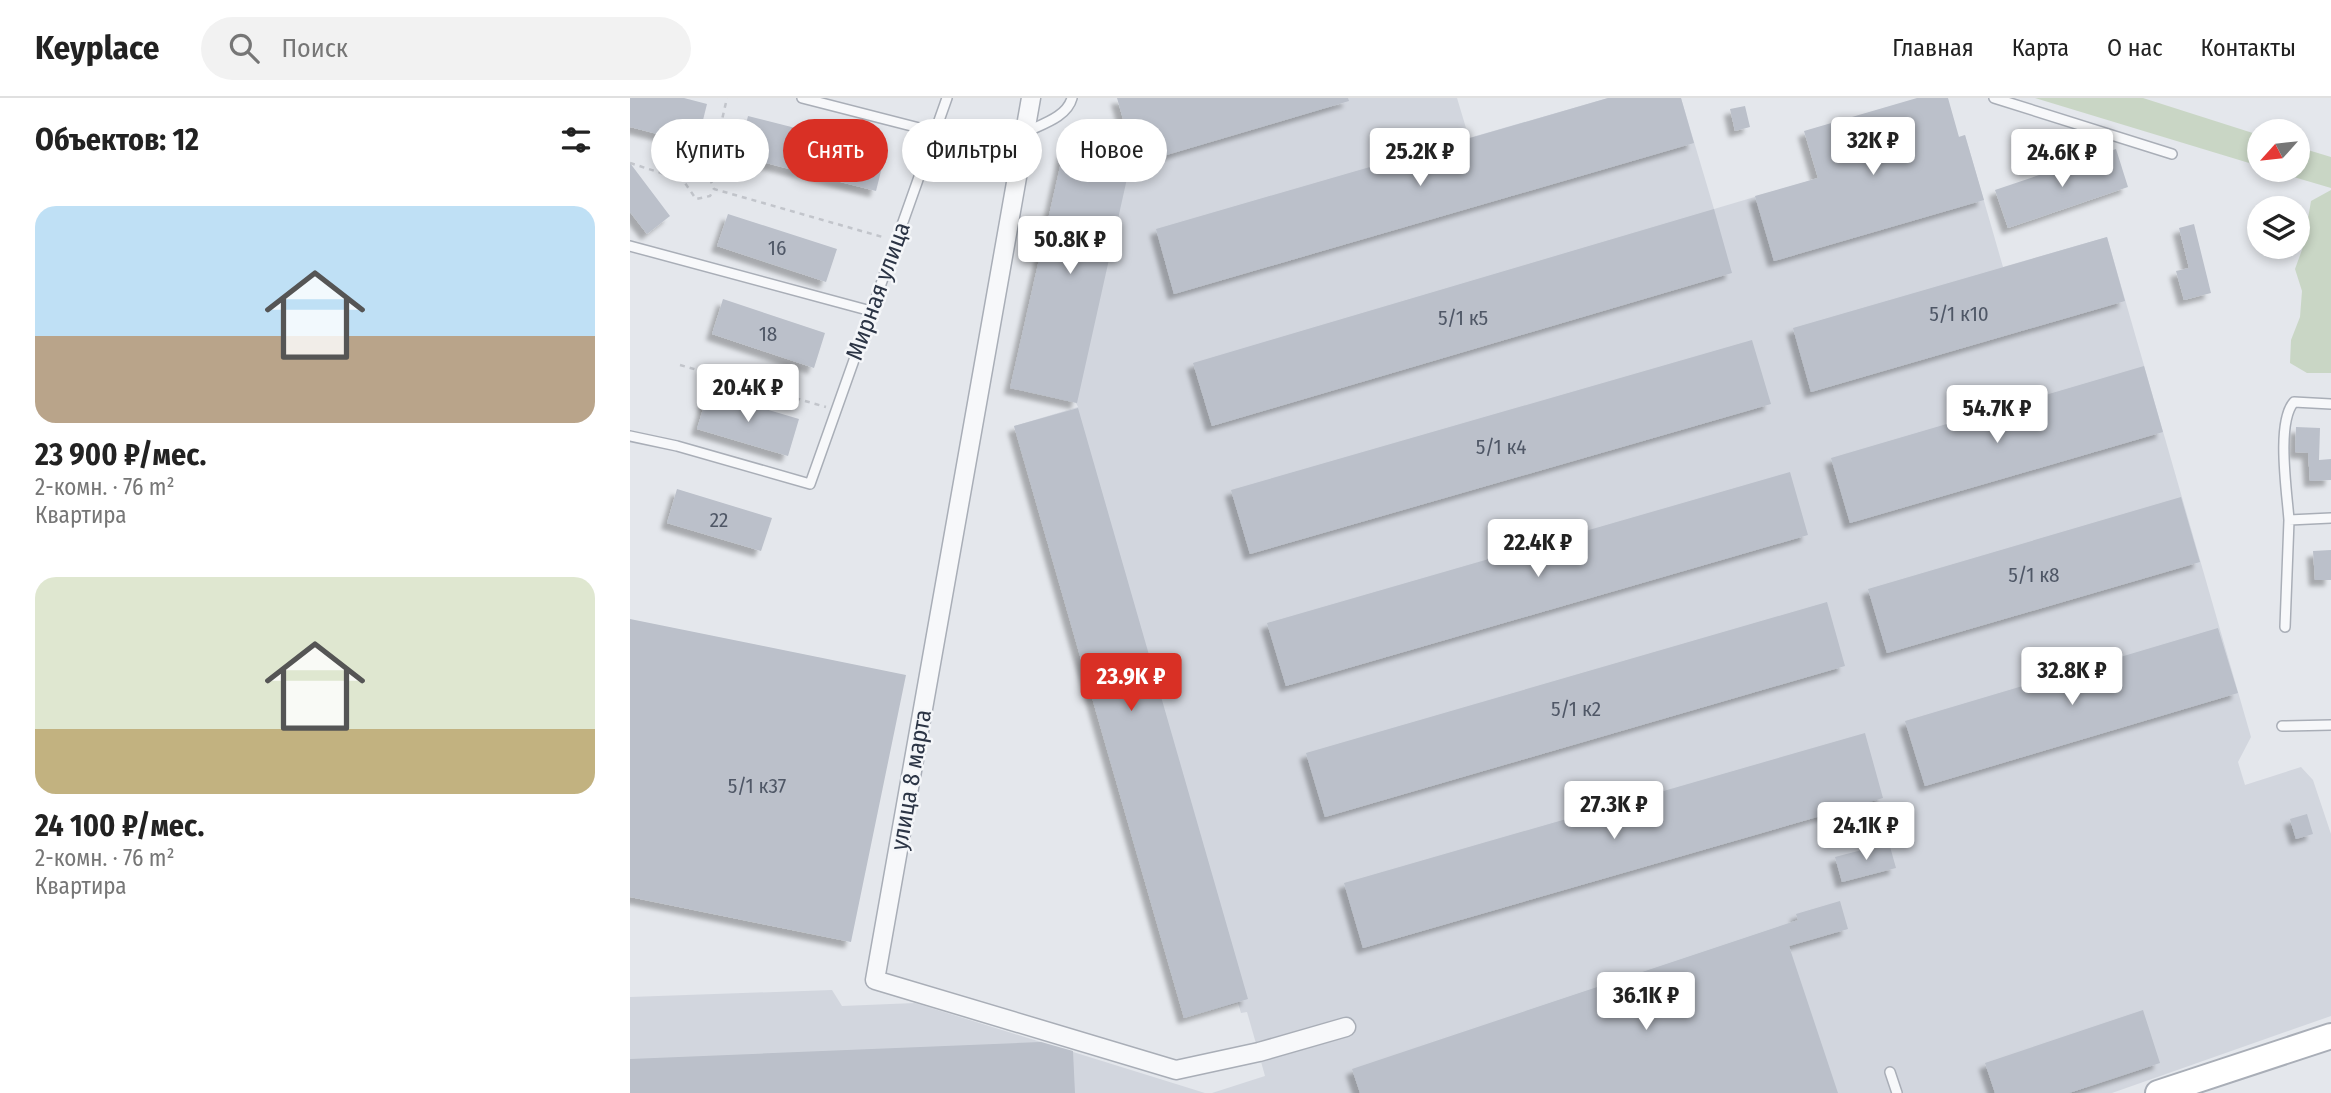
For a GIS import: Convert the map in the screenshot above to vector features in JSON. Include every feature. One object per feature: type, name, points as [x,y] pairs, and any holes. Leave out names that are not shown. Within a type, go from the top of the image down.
[{"type":"street","name":"улица 8 марта","points":[[1028,119],[1031,98]]},
{"type":"street","name":"улица 8 марта","points":[[1017,182],[875,980],[1176,1070],[1259,1052],[1346,1027]]},
{"type":"street","points":[[2158,1093],[2331,1036]]},
{"type":"lane","points":[[802,98],[902,124]]},
{"type":"lane","name":"Мирная улица","points":[[940,119],[947,98]]},
{"type":"lane","points":[[1042,125],[1070,107],[1072,98]]},
{"type":"lane","points":[[1994,98],[2172,154]]},
{"type":"lane","name":"Мирная улица","points":[[630,436],[677,446],[810,484],[917,182]]},
{"type":"lane","points":[[630,246],[871,311]]},
{"type":"lane","points":[[2286,627],[2289,520],[2285,463],[2287,410],[2294,402],[2331,404]]},
{"type":"lane","points":[[2289,520],[2331,518]]},
{"type":"lane","points":[[2282,726],[2331,725]]},
{"type":"lane","points":[[1890,1072],[1897,1093]]},
{"type":"path","points":[[722,119],[727,98]]},
{"type":"path","points":[[630,163],[651,170]]},
{"type":"path","points":[[684,182],[696,200],[710,196],[714,189]]},
{"type":"path","points":[[711,182],[714,189]]},
{"type":"path","points":[[714,189],[896,240]]},
{"type":"path","points":[[680,365],[836,410]]},
{"type":"shaded area","points":[[1118,98],[1457,98],[1469,138],[1608,98],[1681,98],[1714,209],[1965,135],[2003,267],[2107,237],[2251,737],[2238,762],[2245,785],[2301,767],[2313,780],[2331,834],[2331,1016],[2112,1093],[1212,1093],[1265,1076],[1247,1012],[1241,1013],[1238,1003],[1184,1018],[1014,426],[1078,407],[1076,403],[1010,388],[1057,182],[1167,182],[1167,119],[1123,119]]},
{"type":"shaded area","points":[[832,990],[842,1006],[915,1003],[1205,1093],[630,1093],[630,997]]},
{"type":"green space","points":[[2035,98],[2143,98],[2247,131],[2247,162]]},
{"type":"green space","points":[[2310,151],[2331,157],[2331,188],[2310,182]]},
{"type":"green space","points":[[2331,190],[2331,373],[2307,373],[2290,363],[2291,340],[2300,317],[2302,291],[2295,269],[2299,259],[2310,259],[2311,201]]},
{"type":"building","points":[[630,98],[684,98],[707,104],[703,119],[651,119],[651,132],[630,127]]},
{"type":"building","points":[[1117,98],[1348,98],[1349,101],[1167,155],[1167,119],[1123,119]]},
{"type":"building","points":[[1608,98],[1681,98],[1694,143],[1174,294],[1156,229]]},
{"type":"building","points":[[1917,98],[1948,98],[1959,137],[1965,135],[1984,200],[1774,261],[1755,196],[1818,178],[1804,131]]},
{"type":"building","points":[[1745,106],[1750,127],[1735,131],[1730,109]]},
{"type":"building","points":[[769,121],[783,125],[783,167],[769,164]]},
{"type":"building","points":[[2116,149],[2128,187],[2008,228],[1995,190]]},
{"type":"building","points":[[630,163],[670,216],[647,234],[630,212]]},
{"type":"building","points":[[841,182],[878,182],[876,191]]},
{"type":"building","points":[[1057,182],[1126,182],[1077,403],[1010,388]]},
{"type":"building","points":[[1714,209],[1732,273],[1212,426],[1193,363]]},
{"type":"building","points":[[728,214],[837,249],[826,282],[717,246]]},
{"type":"building","points":[[2194,224],[2211,293],[2184,300],[2176,271],[2189,268],[2179,228]]},
{"type":"building","points":[[2107,237],[2125,301],[1811,392],[1793,328]]},
{"type":"building","points":[[723,299],[825,333],[814,368],[712,334]]},
{"type":"building","points":[[1752,340],[1771,404],[1250,554],[1231,490]]},
{"type":"building","points":[[2144,366],[2163,432],[1850,523],[1831,458]]},
{"type":"building","points":[[708,392],[799,419],[788,456],[697,429]]},
{"type":"building","points":[[1078,408],[1248,999],[1184,1018],[1014,426]]},
{"type":"building","points":[[2296,427],[2320,428],[2319,460],[2331,459],[2331,480],[2310,481],[2308,453],[2295,452]]},
{"type":"building","points":[[1790,472],[1808,535],[1286,686],[1267,623]]},
{"type":"building","points":[[677,489],[772,518],[761,551],[667,523]]},
{"type":"building","points":[[2181,497],[2200,562],[1887,653],[1868,589]]},
{"type":"building","points":[[2331,550],[2331,580],[2315,580],[2313,551]]},
{"type":"building","points":[[1827,602],[1845,666],[1325,817],[1306,753]]},
{"type":"building","points":[[630,619],[906,675],[851,942],[630,897]]},
{"type":"building","points":[[2218,628],[2238,693],[1925,786],[1905,721]]},
{"type":"building","points":[[1865,733],[1883,798],[1363,948],[1344,883]]},
{"type":"building","points":[[2307,814],[2313,834],[2296,839],[2290,819]]},
{"type":"building","points":[[1889,843],[1896,868],[1842,882],[1835,857]]},
{"type":"building","points":[[1840,901],[1848,929],[1789,946],[1838,1093],[1360,1093],[1352,1069],[1798,920],[1796,914]]},
{"type":"building","points":[[2143,1010],[2160,1063],[2069,1093],[1995,1093],[1985,1063]]},
{"type":"building","points":[[1041,1042],[1073,1051],[1075,1093],[630,1093],[630,1059]]}]
